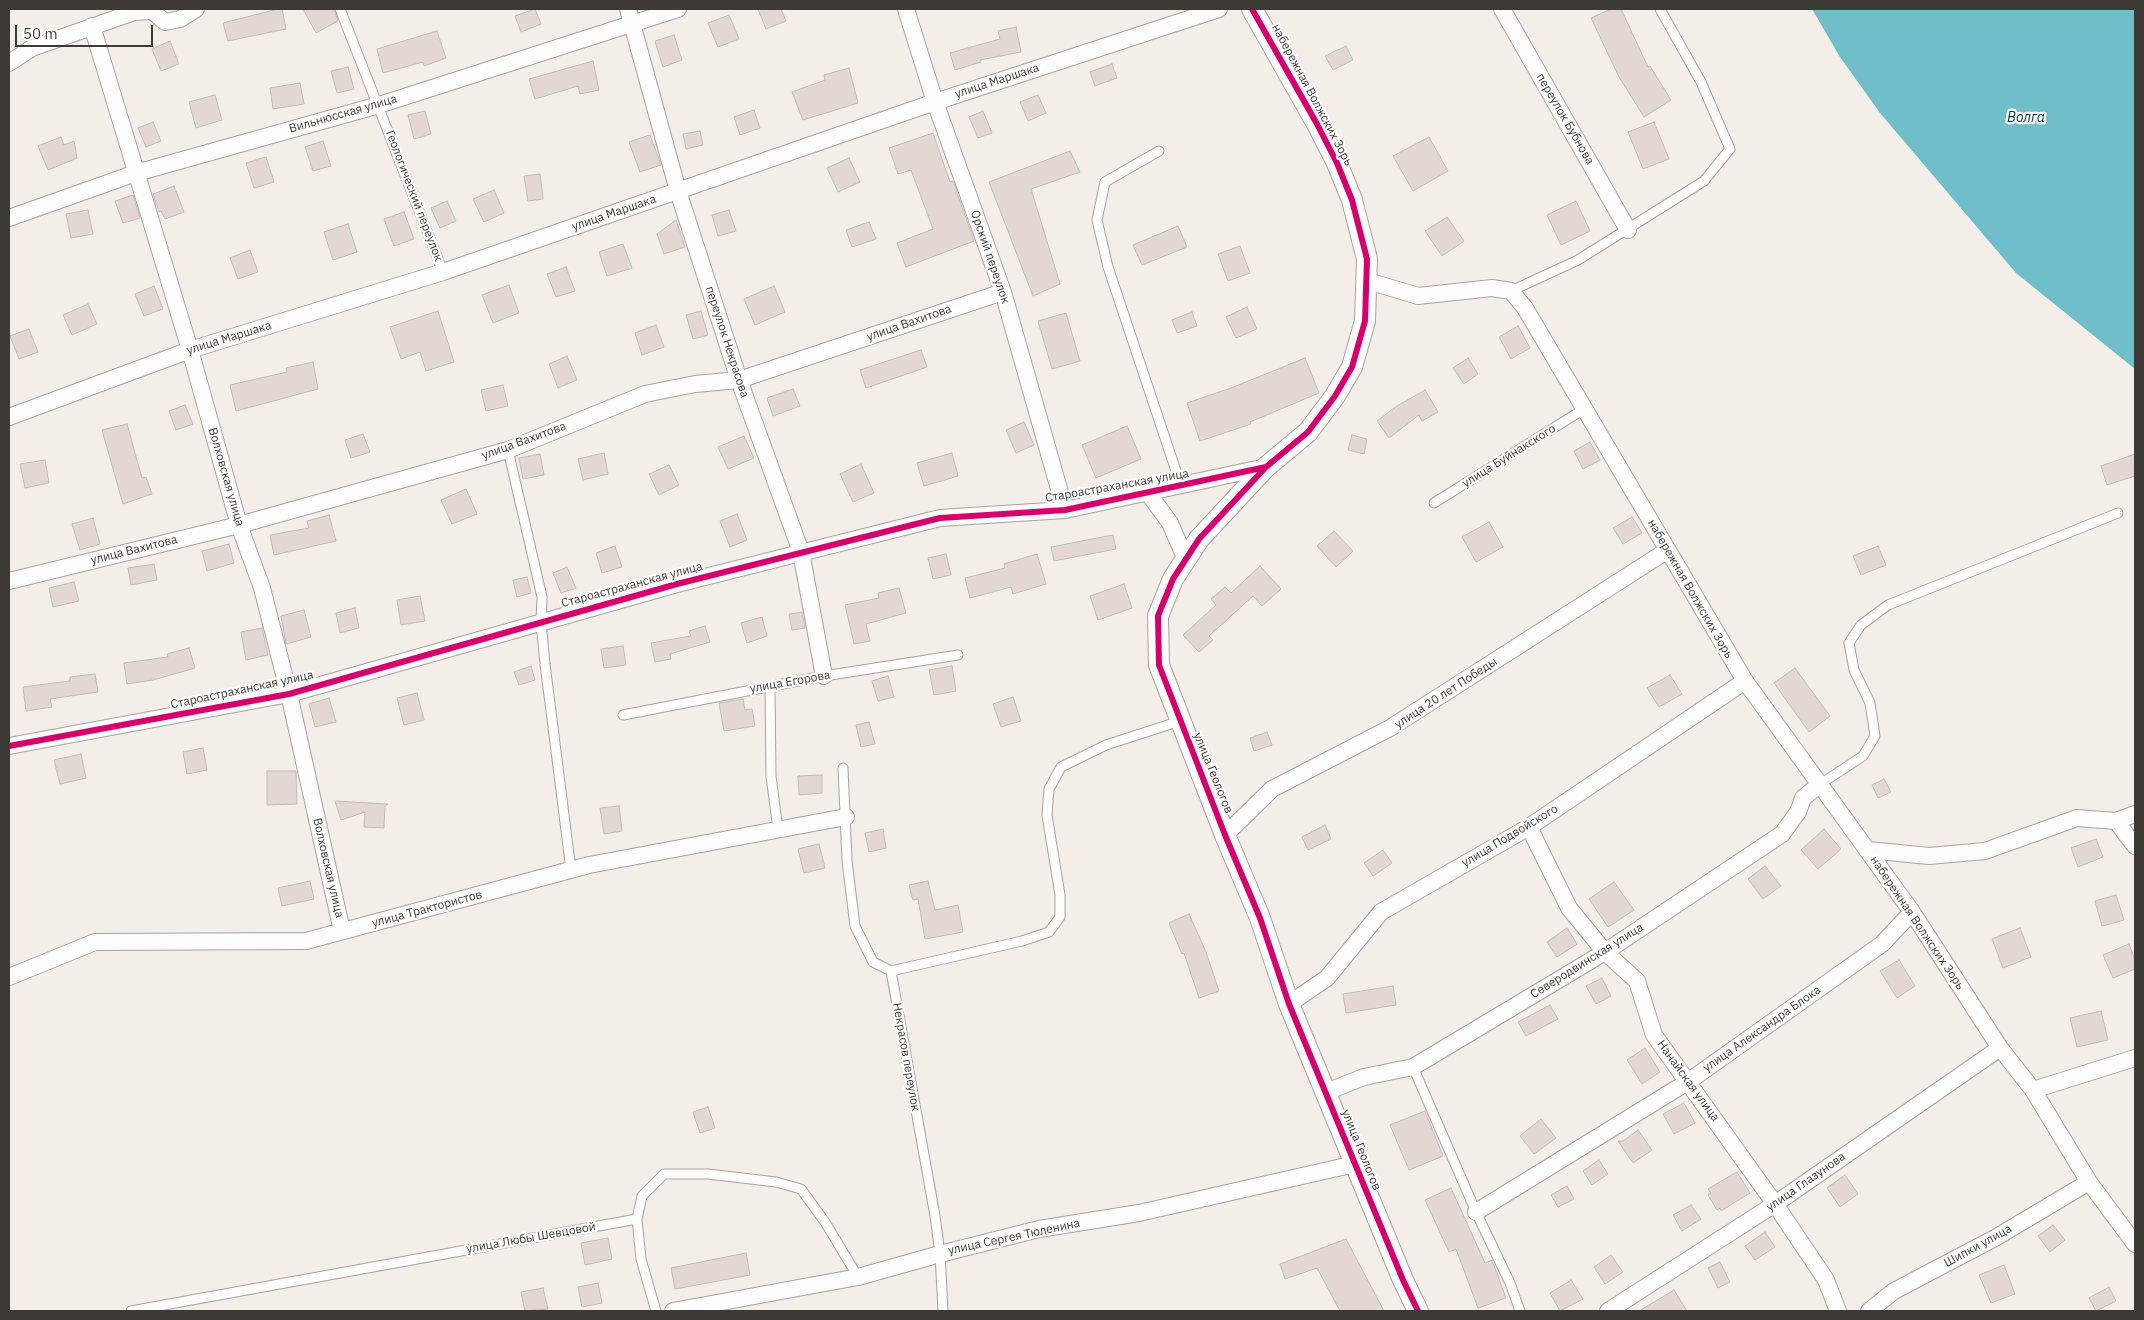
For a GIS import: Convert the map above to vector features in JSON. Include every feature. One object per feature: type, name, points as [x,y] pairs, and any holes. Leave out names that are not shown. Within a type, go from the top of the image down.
[{"type":"street","points":[[9,63],[32,48],[134,12],[152,11],[165,22],[180,20],[196,9]]},
{"type":"street","name":"Вильнюсская улица","points":[[9,218],[136,173],[379,105],[630,15],[678,9]]},
{"type":"street","name":"Орский переулок","points":[[906,9],[935,102],[1003,292],[1064,510]]},
{"type":"street","name":"улица Маршака","points":[[9,417],[190,350],[443,272],[935,102],[1219,9]]},
{"type":"street","name":"набережная Волжских Зорь","points":[[1252,9],[1337,163],[1352,200],[1363,236],[1368,281]]},
{"type":"street","name":"переулок Бубнова","points":[[1502,9],[1628,230]]},
{"type":"street","name":"переулок Некрасова","points":[[630,15],[678,191],[739,380],[801,552],[824,676]]},
{"type":"street","name":"Волховская улица","points":[[92,26],[190,350],[240,524],[262,588],[289,694],[342,931]]},
{"type":"street","points":[[1368,281],[1418,296],[1492,288],[1511,291]]},
{"type":"street","name":"улица Геологов","points":[[1368,281],[1365,321],[1352,367],[1335,396],[1308,432],[1266,467],[1199,540],[1174,580],[1158,616],[1159,665],[1225,836],[1260,918],[1289,1004],[1403,1280],[1418,1311]]},
{"type":"street","name":"набережная Волжских Зорь","points":[[1511,291],[1525,308],[1745,681],[1912,912],[2000,1048],[2033,1090],[2089,1182],[2135,1244]]},
{"type":"street","name":"улица Вахитова","points":[[9,581],[240,524],[508,450],[645,394],[695,384],[739,380],[1003,292]]},
{"type":"street","name":"Староастраханская улица","points":[[9,746],[289,694],[540,622],[801,552],[940,518],[1064,510],[1266,467]]},
{"type":"street","points":[[1148,493],[1170,523],[1186,560]]},
{"type":"street","name":"улица 20 лет Победы","points":[[1225,836],[1272,789],[1390,728],[1668,550]]},
{"type":"street","name":"улица Подвойского","points":[[1289,1004],[1327,978],[1381,912],[1529,827],[1745,681]]},
{"type":"street","name":"Северодвинская улица","points":[[1326,1092],[1364,1077],[1413,1067],[1604,952],[1782,834],[1798,812],[1803,798],[1820,785]]},
{"type":"street","points":[[1868,850],[1929,856],[1984,851],[2077,818],[2116,820],[2135,814]]},
{"type":"street","name":"улица Трактористов","points":[[9,977],[95,942],[306,941],[571,870],[846,817]]},
{"type":"street","points":[[2116,820],[2135,846]]},
{"type":"street","name":"Нанайская улица","points":[[1529,827],[1569,908],[1604,952],[1637,981],[1654,1035],[1689,1081],[1826,1280],[1838,1311]]},
{"type":"street","name":"улица Александра Блока","points":[[1476,1212],[1689,1081],[1882,944],[1912,912]]},
{"type":"street","name":"улица Глазунова","points":[[1608,1311],[1775,1204],[2000,1048]]},
{"type":"street","points":[[2033,1090],[2135,1058]]},
{"type":"street","name":"улица Сергея Тюленина","points":[[673,1311],[858,1277],[1039,1229],[1139,1213],[1355,1164]]},
{"type":"street","name":"Шипки улица","points":[[1870,1311],[1894,1291],[1995,1238],[2089,1182]]},
{"type":"lane","name":"Геологический переулок","points":[[340,9],[443,272]]},
{"type":"lane","points":[[1511,291],[1578,260],[1704,181],[1730,149],[1701,82],[1660,9]]},
{"type":"lane","points":[[1159,151],[1105,182],[1097,220],[1108,267],[1182,486]]},
{"type":"lane","name":"улица Буйнакского","points":[[1434,504],[1584,409]]},
{"type":"lane","points":[[508,450],[542,597],[540,622],[571,870]]},
{"type":"lane","points":[[1820,785],[1862,756],[1875,736],[1870,703],[1854,670],[1849,643],[1861,625],[1888,605],[2118,513]]},
{"type":"lane","name":"улица Егорова","points":[[624,715],[824,676],[958,655]]},
{"type":"lane","points":[[770,686],[771,776],[778,830]]},
{"type":"lane","points":[[844,768],[847,861],[855,926],[873,962],[891,971],[1022,941],[1049,932],[1060,917],[1060,895],[1047,815],[1049,789],[1061,766],[1106,746],[1180,721]]},
{"type":"lane","name":"Некрасов переулок","points":[[891,971],[940,1254],[942,1311]]},
{"type":"lane","points":[[1413,1067],[1476,1212],[1510,1283],[1520,1311]]},
{"type":"lane","points":[[656,1311],[641,1259],[637,1219],[642,1196],[664,1174],[708,1174],[776,1182],[801,1189],[825,1222],[858,1277]]},
{"type":"lane","name":"улица Любы Шевцовой","points":[[130,1311],[637,1219]]},
{"type":"water","name":"Волга","points":[[1812,9],[2135,9],[2135,369],[2016,273],[1880,113],[1840,57]]},
{"type":"building","points":[[282,9],[286,29],[228,41],[223,23]]},
{"type":"building","points":[[303,9],[334,9],[338,21],[316,33]]},
{"type":"building","points":[[535,9],[541,24],[521,32],[515,16]]},
{"type":"building","points":[[758,9],[781,9],[786,21],[766,29]]},
{"type":"building","points":[[1611,9],[1621,9],[1648,67],[1650,66],[1671,100],[1644,117],[1619,77],[1591,18]]},
{"type":"building","points":[[729,15],[739,39],[718,47],[708,23]]},
{"type":"building","points":[[1016,27],[1021,52],[980,60],[981,62],[955,70],[950,53],[1000,39],[998,31]]},
{"type":"building","points":[[437,31],[446,58],[424,66],[423,62],[383,73],[377,49]]},
{"type":"building","points":[[674,35],[682,60],[663,67],[655,41]]},
{"type":"building","points":[[170,41],[179,64],[161,71],[152,49]]},
{"type":"building","points":[[1346,46],[1353,60],[1333,70],[1325,56]]},
{"type":"building","points":[[593,61],[599,90],[580,94],[578,86],[535,99],[529,79]]},
{"type":"building","points":[[1112,64],[1117,78],[1095,86],[1090,72]]},
{"type":"building","points":[[348,67],[354,89],[337,93],[331,71]]},
{"type":"building","points":[[849,68],[858,103],[803,120],[792,92],[825,80],[824,75]]},
{"type":"building","points":[[300,83],[304,104],[273,109],[270,88]]},
{"type":"building","points":[[215,95],[222,120],[196,128],[189,102]]},
{"type":"building","points":[[1038,95],[1046,113],[1028,121],[1020,102]]},
{"type":"building","points":[[754,110],[760,128],[740,135],[734,117]]},
{"type":"building","points":[[425,111],[431,134],[414,139],[408,115]]},
{"type":"building","points":[[983,111],[992,133],[978,138],[969,117]]},
{"type":"building","points":[[153,122],[161,141],[146,147],[138,128]]},
{"type":"building","points":[[1654,122],[1669,159],[1643,169],[1628,132]]},
{"type":"building","points":[[700,131],[703,145],[686,149],[683,134]]},
{"type":"building","points":[[933,133],[950,182],[953,181],[974,241],[906,267],[897,243],[933,229],[911,170],[898,174],[889,148]]},
{"type":"building","points":[[650,135],[661,165],[640,172],[629,142]]},
{"type":"building","points":[[61,137],[64,145],[74,141],[77,158],[48,170],[38,146]]},
{"type":"building","points":[[1429,137],[1448,171],[1413,191],[1393,156]]},
{"type":"building","points":[[323,141],[331,166],[313,171],[305,147]]},
{"type":"building","points":[[1070,151],[1080,172],[1031,189],[1060,284],[1033,296],[989,182]]},
{"type":"building","points":[[266,157],[274,182],[254,188],[246,163]]},
{"type":"building","points":[[849,158],[860,182],[838,192],[827,168]]},
{"type":"building","points":[[540,174],[543,199],[528,201],[524,176]]},
{"type":"building","points":[[174,186],[184,212],[165,219],[161,211],[159,212],[153,194]]},
{"type":"building","points":[[494,190],[504,213],[484,222],[473,199]]},
{"type":"building","points":[[133,195],[140,218],[123,223],[115,201]]},
{"type":"building","points":[[447,201],[456,221],[440,228],[431,208]]},
{"type":"building","points":[[1576,201],[1590,231],[1561,245],[1547,215]]},
{"type":"building","points":[[88,210],[93,234],[71,238],[66,214]]},
{"type":"building","points":[[729,210],[736,231],[718,236],[712,215]]},
{"type":"building","points":[[404,212],[414,239],[394,246],[384,219]]},
{"type":"building","points":[[1447,217],[1464,241],[1442,256],[1425,231]]},
{"type":"building","points":[[676,220],[685,247],[664,254],[657,234]]},
{"type":"building","points":[[869,222],[876,239],[852,247],[846,230]]},
{"type":"building","points":[[348,224],[357,252],[333,260],[324,232]]},
{"type":"building","points":[[1178,226],[1187,247],[1142,265],[1133,245]]},
{"type":"building","points":[[623,244],[632,268],[607,276],[599,252]]},
{"type":"building","points":[[1240,246],[1250,273],[1228,281],[1218,254]]},
{"type":"building","points":[[250,250],[258,272],[238,279],[230,258]]},
{"type":"building","points":[[566,267],[575,291],[556,297],[547,274]]},
{"type":"building","points":[[509,285],[519,313],[493,323],[482,295]]},
{"type":"building","points":[[154,286],[163,309],[144,316],[135,294]]},
{"type":"building","points":[[774,286],[785,312],[755,325],[744,299]]},
{"type":"building","points":[[88,304],[97,324],[72,335],[63,315]]},
{"type":"building","points":[[1247,307],[1257,329],[1236,338],[1226,317]]},
{"type":"building","points":[[438,311],[454,362],[426,371],[420,352],[401,359],[390,327]]},
{"type":"building","points":[[701,311],[708,335],[693,339],[686,315]]},
{"type":"building","points":[[1192,312],[1197,326],[1177,333],[1172,320]]},
{"type":"building","points":[[1066,313],[1080,361],[1052,369],[1038,321]]},
{"type":"building","points":[[656,325],[664,347],[642,355],[635,333]]},
{"type":"building","points":[[1518,326],[1530,348],[1511,359],[1499,337]]},
{"type":"building","points":[[29,329],[38,352],[19,359],[10,336]]},
{"type":"building","points":[[921,350],[927,367],[866,388],[860,370]]},
{"type":"building","points":[[567,356],[577,380],[558,388],[549,364]]},
{"type":"building","points":[[1305,358],[1319,393],[1250,422],[1251,424],[1200,441],[1187,403],[1231,388]]},
{"type":"building","points":[[1468,358],[1478,374],[1464,384],[1453,368]]},
{"type":"building","points":[[313,362],[318,389],[236,411],[230,385],[287,372],[286,368]]},
{"type":"building","points":[[503,385],[508,406],[486,411],[481,390]]},
{"type":"building","points":[[793,389],[800,406],[773,416],[767,398]]},
{"type":"building","points":[[1425,390],[1438,412],[1422,421],[1419,415],[1389,438],[1377,421],[1397,406]]},
{"type":"building","points":[[185,405],[193,424],[176,430],[169,411]]},
{"type":"building","points":[[1024,422],[1034,445],[1016,453],[1006,430]]},
{"type":"building","points":[[127,424],[142,478],[146,477],[152,494],[123,504],[102,430]]},
{"type":"building","points":[[1127,426],[1141,459],[1096,478],[1082,445]]},
{"type":"building","points":[[363,434],[370,452],[351,458],[345,440]]},
{"type":"building","points":[[1352,435],[1367,439],[1364,454],[1348,450]]},
{"type":"building","points":[[744,436],[754,458],[728,469],[718,447]]},
{"type":"building","points":[[1590,442],[1600,460],[1583,469],[1574,451]]},
{"type":"building","points":[[604,453],[608,474],[583,480],[578,459]]},
{"type":"building","points":[[952,453],[958,476],[924,486],[917,463]]},
{"type":"building","points":[[540,454],[544,475],[523,479],[519,458]]},
{"type":"building","points":[[2135,454],[2135,476],[2107,485],[2101,466]]},
{"type":"building","points":[[45,460],[49,483],[25,488],[20,464]]},
{"type":"building","points":[[861,464],[874,493],[853,502],[840,474]]},
{"type":"building","points":[[669,465],[679,485],[659,495],[649,474]]},
{"type":"building","points":[[466,489],[477,514],[452,524],[441,500]]},
{"type":"building","points":[[737,514],[747,540],[730,547],[720,521]]},
{"type":"building","points":[[329,515],[336,541],[274,555],[270,535],[309,528],[307,521]]},
{"type":"building","points":[[1632,517],[1642,533],[1623,544],[1613,528]]},
{"type":"building","points":[[93,518],[100,544],[80,550],[72,524]]},
{"type":"building","points":[[1489,522],[1503,547],[1476,562],[1462,537]]},
{"type":"building","points":[[1334,531],[1353,551],[1336,567],[1317,546]]},
{"type":"building","points":[[1113,535],[1116,549],[1054,561],[1051,547]]},
{"type":"building","points":[[229,544],[234,563],[207,571],[202,551]]},
{"type":"building","points":[[615,546],[622,567],[602,573],[596,553]]},
{"type":"building","points":[[1878,546],[1886,565],[1861,575],[1853,556]]},
{"type":"building","points":[[946,554],[951,575],[933,579],[928,558]]},
{"type":"building","points":[[1037,554],[1046,584],[1013,594],[1011,587],[970,598],[965,578],[1005,568],[1004,564]]},
{"type":"building","points":[[154,564],[157,580],[131,585],[128,568]]},
{"type":"building","points":[[1260,566],[1281,589],[1262,606],[1253,596],[1209,636],[1213,640],[1199,652],[1183,635],[1216,605],[1211,599],[1225,587],[1231,593]]},
{"type":"building","points":[[567,567],[576,588],[561,593],[553,573]]},
{"type":"building","points":[[527,577],[531,593],[517,597],[513,580]]},
{"type":"building","points":[[74,582],[79,601],[53,607],[49,588]]},
{"type":"building","points":[[1124,584],[1132,608],[1098,620],[1090,596]]},
{"type":"building","points":[[899,588],[906,613],[866,624],[870,641],[854,644],[845,605],[879,598],[878,593]]},
{"type":"building","points":[[420,596],[425,621],[401,625],[397,600]]},
{"type":"building","points":[[355,608],[359,628],[340,633],[336,613]]},
{"type":"building","points":[[304,610],[311,637],[286,644],[281,616]]},
{"type":"building","points":[[802,612],[805,628],[792,630],[789,614]]},
{"type":"building","points":[[762,617],[767,636],[747,643],[741,623]]},
{"type":"building","points":[[705,626],[710,642],[670,654],[671,659],[655,662],[651,643],[691,636],[689,631]]},
{"type":"building","points":[[262,628],[268,655],[246,660],[241,632]]},
{"type":"building","points":[[623,646],[626,665],[604,668],[601,649]]},
{"type":"building","points":[[189,648],[195,668],[153,680],[127,684],[124,663],[168,657],[167,654]]},
{"type":"building","points":[[531,666],[535,680],[519,685],[514,672]]},
{"type":"building","points":[[952,666],[956,691],[934,695],[929,670]]},
{"type":"building","points":[[1795,668],[1830,716],[1809,732],[1774,683]]},
{"type":"building","points":[[95,674],[98,692],[50,699],[52,707],[26,711],[23,687],[70,681],[70,677]]},
{"type":"building","points":[[1670,675],[1682,694],[1659,707],[1647,688]]},
{"type":"building","points":[[888,676],[894,697],[878,701],[872,681]]},
{"type":"building","points":[[417,693],[424,720],[404,725],[397,698]]},
{"type":"building","points":[[1013,697],[1021,721],[1001,727],[993,704]]},
{"type":"building","points":[[329,698],[336,722],[315,727],[309,704]]},
{"type":"building","points":[[743,699],[745,710],[752,709],[755,726],[724,731],[719,703]]},
{"type":"building","points":[[869,722],[875,744],[861,747],[856,725]]},
{"type":"building","points":[[1267,732],[1272,745],[1254,751],[1250,738]]},
{"type":"building","points":[[203,748],[207,770],[187,774],[183,752]]},
{"type":"building","points":[[81,754],[86,778],[60,784],[54,760]]},
{"type":"building","points":[[267,771],[296,771],[297,804],[267,805]]},
{"type":"building","points":[[822,775],[822,793],[799,795],[798,776]]},
{"type":"building","points":[[1884,779],[1891,792],[1878,798],[1872,785]]},
{"type":"building","points":[[335,801],[388,804],[385,806],[384,828],[364,827],[365,812],[341,820]]},
{"type":"building","points":[[619,806],[622,831],[604,834],[600,808]]},
{"type":"building","points":[[1325,825],[1331,839],[1308,850],[1302,837]]},
{"type":"building","points":[[883,829],[886,848],[869,852],[865,833]]},
{"type":"building","points":[[1824,829],[1841,849],[1818,869],[1801,850]]},
{"type":"building","points":[[2096,839],[2103,857],[2078,867],[2071,848]]},
{"type":"building","points":[[819,844],[825,868],[804,873],[798,849]]},
{"type":"building","points":[[1383,850],[1392,863],[1373,876],[1364,863]]},
{"type":"building","points":[[1765,866],[1781,886],[1763,899],[1748,879]]},
{"type":"building","points":[[310,881],[314,899],[282,906],[278,888]]},
{"type":"building","points":[[928,881],[935,910],[958,905],[963,932],[925,939],[918,899],[913,900],[909,885]]},
{"type":"building","points":[[1614,882],[1634,910],[1608,927],[1589,899]]},
{"type":"building","points":[[2116,895],[2124,920],[2102,926],[2095,901]]},
{"type":"building","points":[[1189,914],[1206,952],[1219,991],[1199,998],[1184,953],[1182,954],[1169,923]]},
{"type":"building","points":[[1567,928],[1577,944],[1557,957],[1547,942]]},
{"type":"building","points":[[2020,928],[2031,957],[2003,968],[1992,939]]},
{"type":"building","points":[[2129,944],[2135,960],[2135,969],[2113,978],[2103,955]]},
{"type":"building","points":[[1899,960],[1915,986],[1897,998],[1880,971]]},
{"type":"building","points":[[1602,978],[1611,996],[1596,1004],[1586,986]]},
{"type":"building","points":[[1393,986],[1396,1005],[1346,1013],[1343,994]]},
{"type":"building","points":[[1550,1005],[1558,1019],[1526,1036],[1518,1022]]},
{"type":"building","points":[[2101,1011],[2108,1040],[2077,1047],[2070,1018]]},
{"type":"building","points":[[1645,1048],[1660,1072],[1642,1084],[1627,1060]]},
{"type":"building","points":[[1684,1103],[1695,1123],[1674,1134],[1663,1114]]},
{"type":"building","points":[[708,1107],[715,1128],[700,1133],[693,1112]]},
{"type":"building","points":[[1425,1111],[1443,1156],[1409,1170],[1390,1125]]},
{"type":"building","points":[[1541,1119],[1556,1138],[1534,1154],[1520,1136]]},
{"type":"building","points":[[1638,1130],[1652,1150],[1633,1163],[1618,1141],[1623,1141]]},
{"type":"building","points":[[1599,1160],[1608,1174],[1592,1185],[1583,1171]]},
{"type":"building","points":[[1737,1172],[1750,1193],[1721,1211],[1720,1208],[1717,1210],[1708,1195],[1711,1193],[1708,1189]]},
{"type":"building","points":[[1845,1175],[1858,1194],[1840,1207],[1827,1188]]},
{"type":"building","points":[[1567,1186],[1574,1199],[1558,1207],[1551,1195]]},
{"type":"building","points":[[1451,1188],[1485,1263],[1492,1260],[1506,1298],[1478,1308],[1456,1249],[1449,1252],[1425,1200]]},
{"type":"building","points":[[1691,1205],[1701,1219],[1682,1231],[1673,1215]]},
{"type":"building","points":[[2053,1225],[2065,1240],[2050,1252],[2038,1236]]},
{"type":"building","points":[[1765,1232],[1775,1247],[1755,1260],[1745,1246]]},
{"type":"building","points":[[608,1238],[612,1259],[585,1265],[581,1243]]},
{"type":"building","points":[[1346,1239],[1384,1311],[1340,1311],[1317,1268],[1285,1279],[1280,1264]]},
{"type":"building","points":[[746,1253],[750,1275],[675,1289],[671,1268]]},
{"type":"building","points":[[1611,1255],[1623,1272],[1605,1284],[1594,1267]]},
{"type":"building","points":[[1720,1262],[1730,1282],[1718,1288],[1708,1268]]},
{"type":"building","points":[[2004,1265],[2015,1294],[1991,1303],[1979,1275]]},
{"type":"building","points":[[1571,1280],[1583,1299],[1560,1311],[1550,1293]]},
{"type":"building","points":[[598,1283],[602,1303],[582,1307],[578,1287]]},
{"type":"building","points":[[2109,1287],[2116,1301],[2096,1311],[2089,1298]]},
{"type":"building","points":[[543,1288],[548,1309],[525,1311],[521,1292]]},
{"type":"building","points":[[1674,1290],[1687,1311],[1639,1311]]},
{"type":"cycle path","points":[[1252,9],[1317,124],[1337,163],[1352,200],[1367,259],[1365,321],[1352,367],[1335,396],[1308,432],[1266,467],[1199,539],[1173,579],[1158,616],[1159,665],[1225,835],[1260,918],[1289,1004],[1403,1280],[1418,1311]]},
{"type":"cycle path","points":[[9,746],[289,694],[677,584],[940,518],[1065,510],[1266,467]]}]
